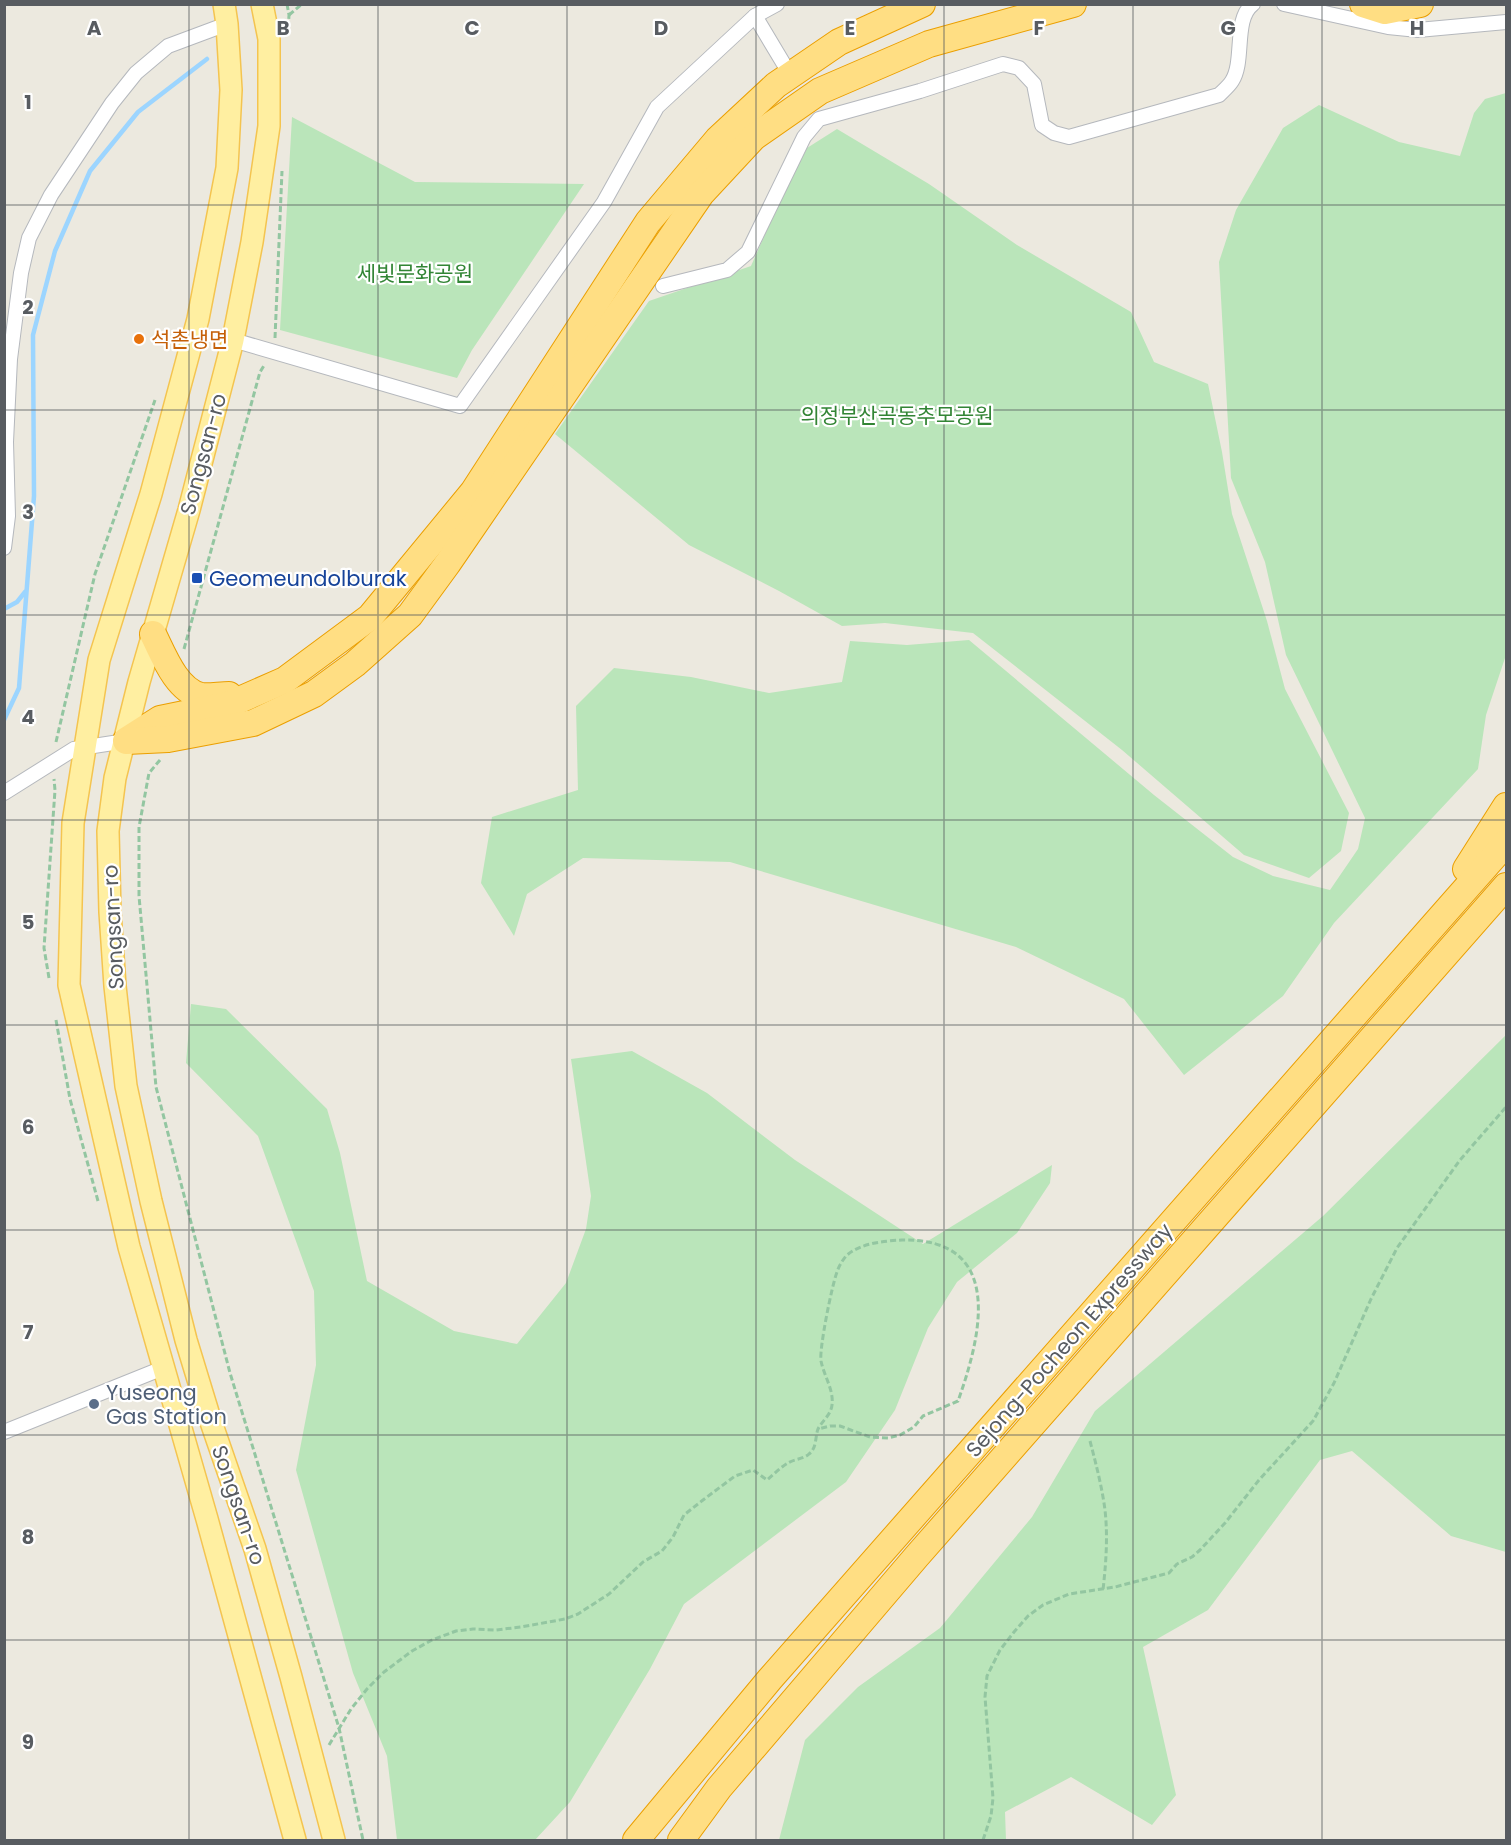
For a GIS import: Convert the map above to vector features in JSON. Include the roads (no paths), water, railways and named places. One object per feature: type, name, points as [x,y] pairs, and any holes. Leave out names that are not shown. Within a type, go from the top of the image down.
[{"type":"highway","points":[[126,741],[160,719],[228,705],[285,680],[370,617],[473,492],[648,222],[718,139],[776,85],[839,42],[922,4]]},
{"type":"highway","points":[[126,741],[163,739],[253,723],[314,694],[355,664],[410,615],[701,194],[754,137],[820,91],[929,44],[1073,4]]},
{"type":"highway","points":[[1363,4],[1385,11],[1420,4]]},
{"type":"highway","points":[[153,634],[182,686],[200,696],[232,694],[276,684]]},
{"type":"highway","points":[[1418,944],[1506,806]]},
{"type":"highway","name":"Sejong-Pocheon Expressway","points":[[636,1840],[778,1671],[1506,843]]},
{"type":"highway","name":"Sejong-Pocheon Expressway","points":[[681,1840],[719,1788],[917,1556],[1506,886]]},
{"type":"main road","name":"Songsan-ro","points":[[262,4],[269,39],[269,126],[252,242],[233,340],[189,510],[139,682],[116,778],[108,831],[115,986],[126,1086],[151,1201],[186,1340],[211,1422],[255,1549],[334,1840]]},
{"type":"main road","name":"Songsan-ro","points":[[225,14],[231,90],[227,168],[198,319],[151,494],[99,660],[73,823],[69,985],[129,1247],[295,1840]]},
{"type":"street","points":[[233,340],[460,406],[604,202],[657,107],[754,16],[777,4]]},
{"type":"street","points":[[663,286],[728,270],[748,252],[815,114],[920,91],[1003,64],[1018,68],[1034,84],[1042,125],[1054,133],[1069,137],[1219,95],[1233,80],[1238,62],[1241,30],[1247,9],[1253,4]]},
{"type":"street","points":[[1284,4],[1388,27],[1418,30],[1506,22]]},
{"type":"street","points":[[4,548],[8,516],[6,442],[10,359],[21,273],[29,238],[51,195],[112,103],[136,73],[168,46],[225,14]]},
{"type":"street","points":[[754,16],[785,66]]},
{"type":"street","points":[[4,793],[74,749],[126,741]]},
{"type":"street","points":[[4,1432],[163,1368]]},
{"type":"waterway","points":[[4,720],[19,688],[34,496],[33,335],[55,251],[90,171],[138,112],[207,59]]},
{"type":"waterway","points":[[4,609],[17,602],[25,592]]},
{"type":"place","name":"석촌냉면","points":[[139,339]]},
{"type":"place","name":"Geomeundolburak","points":[[197,578]]},
{"type":"place","name":"Yuseong Gas Station","points":[[94,1404]]},
{"type":"park label","name":"세빛문화공원","points":[[415,273]]},
{"type":"park label","name":"의정부산곡동추모공원","points":[[897,415]]}]
